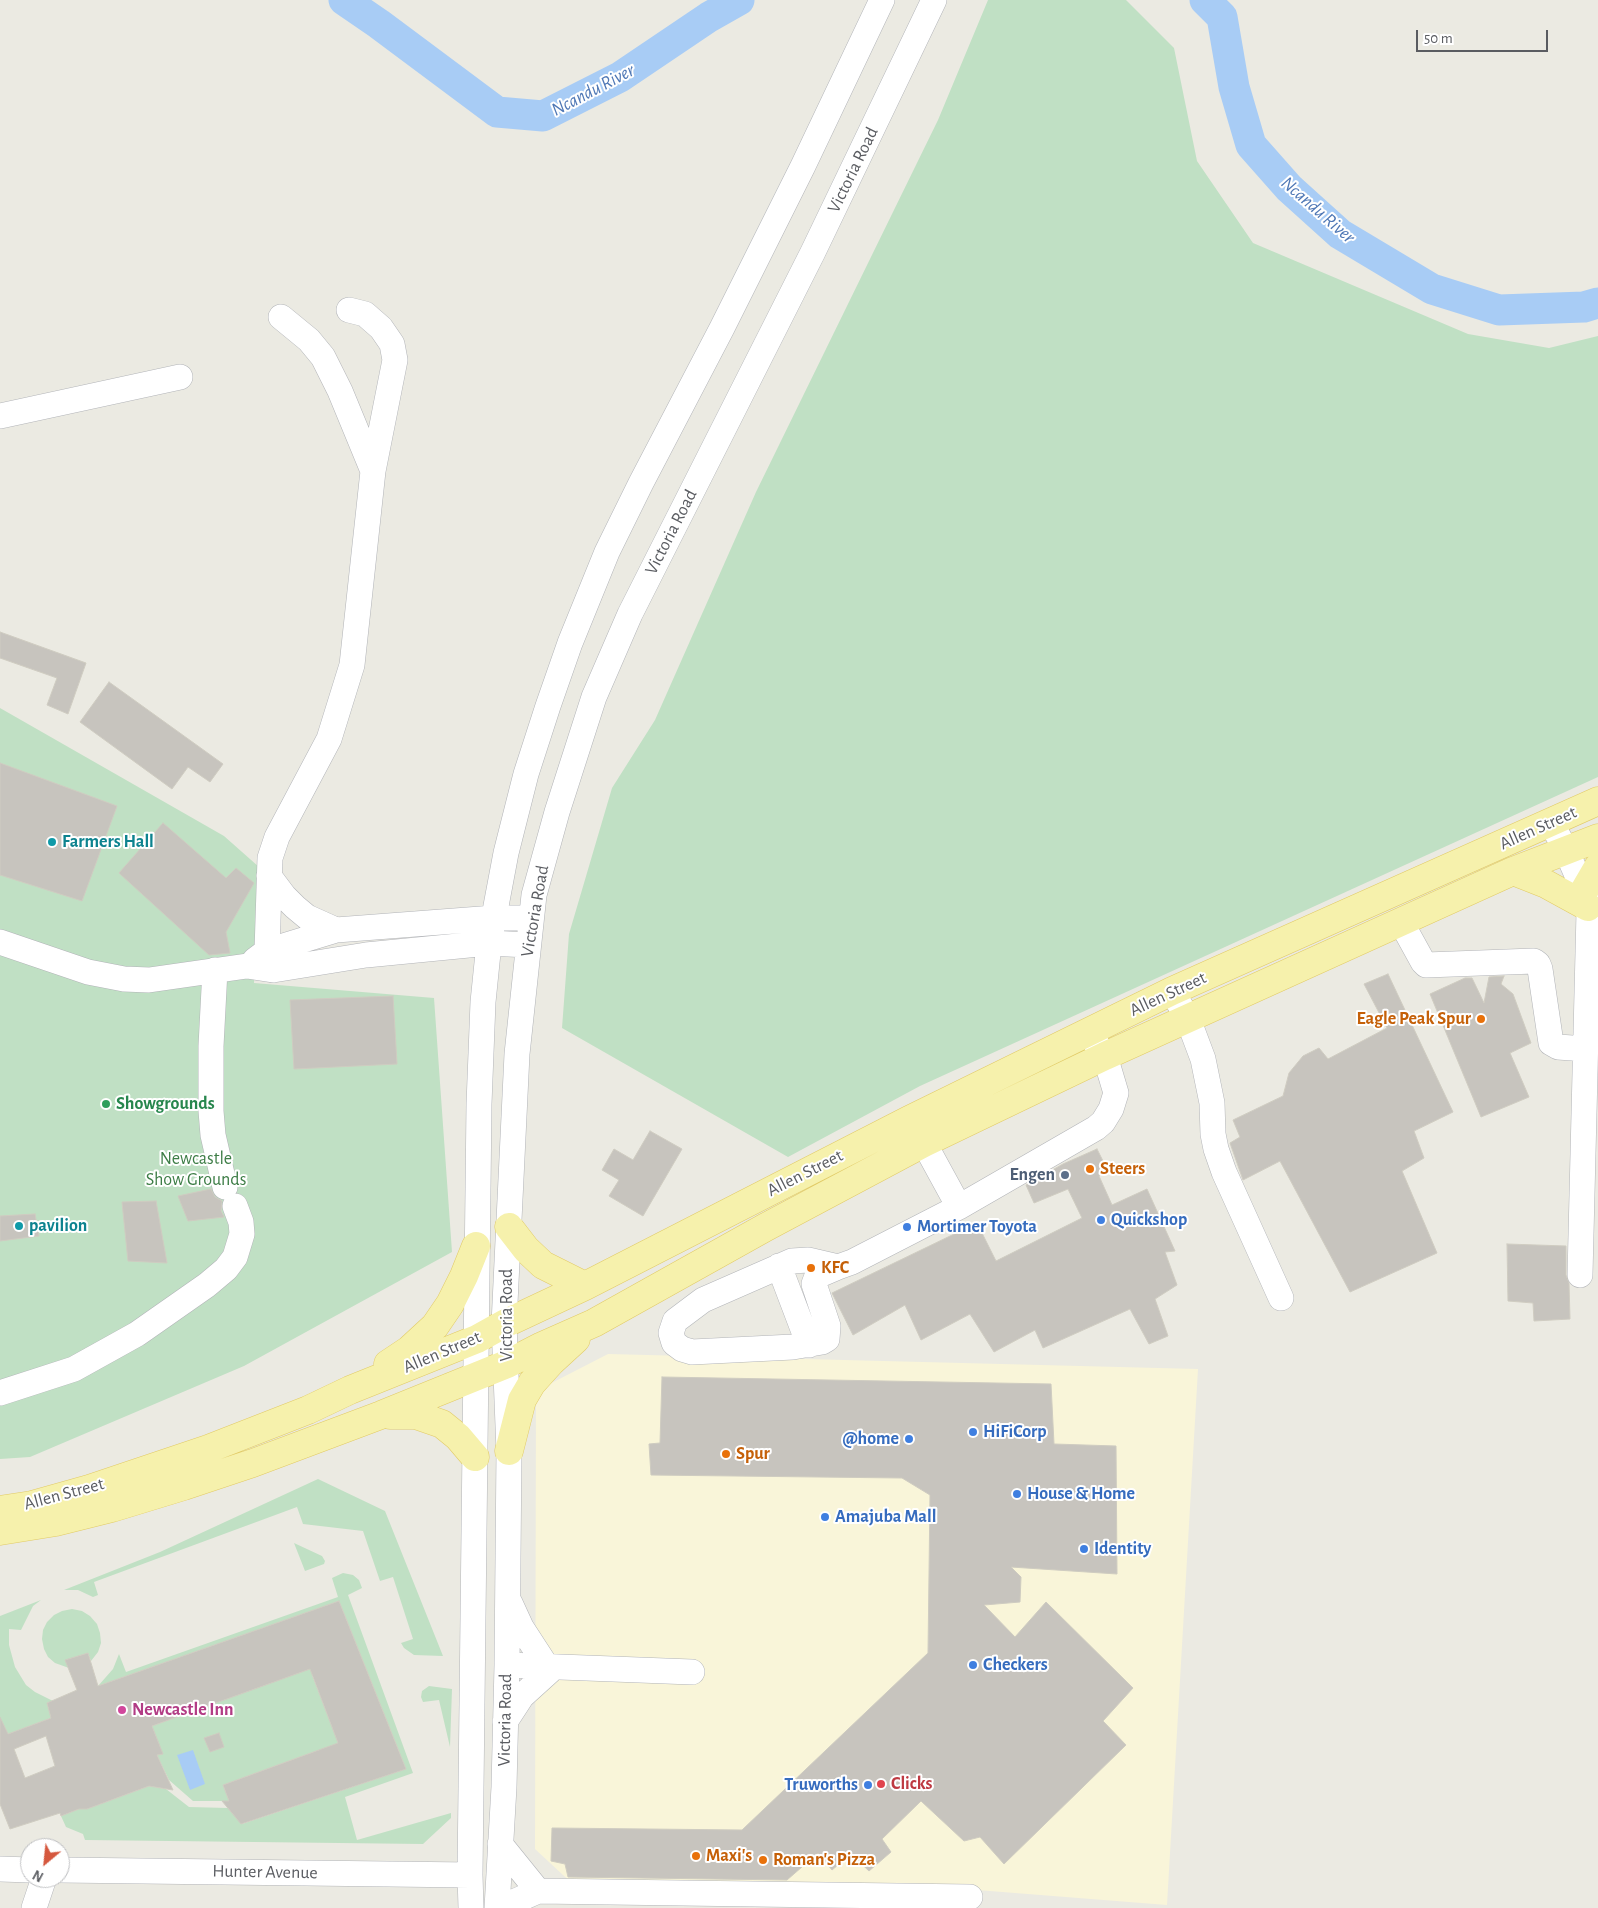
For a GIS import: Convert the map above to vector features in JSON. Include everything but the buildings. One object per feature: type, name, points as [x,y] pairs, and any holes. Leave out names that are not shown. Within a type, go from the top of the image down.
[{"type":"main road","name":"Allen Street","points":[[0,1510],[32,1505],[89,1489],[208,1449],[308,1410],[350,1390],[477,1339],[504,1324],[585,1286],[909,1120],[1172,991],[1598,801]]},
{"type":"main road","name":"Allen Street","points":[[0,1531],[56,1522],[153,1496],[253,1463],[381,1415],[507,1364],[594,1323],[766,1227],[924,1143],[1104,1056],[1513,871],[1598,838]]},
{"type":"main road","points":[[1513,871],[1546,884],[1590,907],[1598,867]]},
{"type":"main road","points":[[1310,930],[1323,957]]},
{"type":"main road","points":[[510,1227],[526,1249],[543,1265],[585,1286]]},
{"type":"main road","points":[[350,1390],[409,1350],[434,1326],[450,1304],[476,1246]]},
{"type":"main road","points":[[509,1451],[522,1400],[532,1383],[551,1362],[594,1323]]},
{"type":"main road","points":[[381,1415],[416,1415],[442,1424],[458,1437],[475,1457]]},
{"type":"street","name":"Victoria Road","points":[[471,1908],[477,1339],[476,1246],[482,1002],[489,943],[506,853],[526,774],[570,643],[607,552],[803,166],[882,0]]},
{"type":"street","name":"Victoria Road","points":[[498,1904],[507,1665],[509,1451],[504,1324],[517,1054],[534,895],[557,812],[594,696],[630,614],[813,252],[933,3]]},
{"type":"street","points":[[270,961],[270,858],[277,837],[329,739],[352,665],[373,471],[395,360],[392,344],[381,328],[365,314],[349,310]]},
{"type":"street","points":[[281,317],[308,340],[323,357],[340,391],[373,471]]},
{"type":"street","points":[[0,416],[180,377]]},
{"type":"street","points":[[1551,823],[1566,850],[1590,907],[1592,1009],[1586,1049],[1580,1275]]},
{"type":"street","points":[[269,876],[284,896],[307,917],[336,930]]},
{"type":"street","points":[[270,961],[336,930],[494,918],[531,918]]},
{"type":"street","points":[[1401,922],[1422,962],[1426,965],[1534,960],[1540,969],[1551,1043],[1558,1047],[1586,1049]]},
{"type":"street","points":[[0,942],[88,972],[124,979],[149,980],[270,961],[366,955],[489,943],[528,945]]},
{"type":"street","points":[[0,1393],[74,1369],[137,1334],[207,1284],[226,1269],[235,1257],[242,1234],[241,1222],[230,1196],[213,1135],[211,1111],[211,1046],[215,970]]},
{"type":"street","points":[[1172,991],[1188,1019],[1207,1076],[1212,1103],[1213,1134],[1224,1172],[1281,1298]]},
{"type":"street","points":[[838,1267],[808,1260],[792,1261],[703,1300],[675,1321],[671,1333],[674,1343],[682,1349],[692,1352],[793,1347],[822,1342],[827,1339],[829,1333],[828,1326],[814,1284],[817,1276],[838,1267],[959,1207],[1096,1128],[1103,1122],[1111,1109],[1116,1093],[1104,1056],[1089,1032]]},
{"type":"street","points":[[909,1120],[924,1143],[959,1207]]},
{"type":"street","points":[[779,1266],[809,1344]]},
{"type":"street","points":[[507,1597],[524,1632],[550,1667]]},
{"type":"street","points":[[507,1665],[692,1672]]},
{"type":"street","points":[[505,1722],[522,1696],[550,1667]]},
{"type":"street","points":[[538,1890],[500,1850],[470,1875],[498,1904],[538,1890],[970,1897]]},
{"type":"street","points":[[0,1869],[20,1870]]},
{"type":"street","name":"Hunter Avenue","points":[[70,1870],[470,1875]]},
{"type":"street","points":[[34,1908],[41,1888]]},
{"type":"shaded area","name":"Amajuba Mall","points":[[608,1354],[1198,1369],[1167,1905],[977,1890],[577,1888],[535,1849],[536,1391]]},
{"type":"green space","points":[[988,0],[1126,0],[1174,48],[1197,161],[1253,243],[1468,334],[1549,348],[1598,336],[1598,777],[920,1086],[788,1157],[562,1028],[569,934],[612,788],[655,720],[756,492],[938,120]]},
{"type":"green space","name":"Newcastle Show Grounds","points":[[0,708],[224,836],[259,867],[254,983],[434,998],[452,1252],[244,1366],[30,1457],[0,1459]]},
{"type":"green space","points":[[318,1479],[385,1511],[443,1656],[414,1655],[404,1648],[401,1643],[413,1639],[393,1577],[380,1581],[363,1531],[303,1524],[297,1507],[94,1582],[98,1595],[93,1597],[78,1590],[64,1590],[160,1552]]},
{"type":"green space","points":[[294,1543],[322,1556],[325,1561],[324,1564],[305,1571]]},
{"type":"green space","points":[[343,1573],[353,1575],[359,1580],[362,1588],[348,1595],[413,1773],[345,1797],[357,1840],[451,1813],[451,1818],[423,1844],[85,1840],[83,1834],[66,1827],[61,1816],[79,1809],[87,1809],[149,1786],[166,1789],[189,1807],[228,1808],[242,1824],[406,1769],[339,1601],[98,1686],[113,1669],[119,1654],[126,1672],[338,1597],[332,1578]]},
{"type":"green space","points":[[41,1600],[33,1606],[21,1630],[9,1629],[9,1645],[15,1667],[26,1685],[53,1701],[47,1703],[51,1718],[0,1737],[0,1616]]},
{"type":"green space","points":[[72,1609],[82,1611],[97,1624],[101,1643],[98,1652],[91,1661],[88,1653],[66,1660],[69,1668],[55,1663],[48,1657],[42,1639],[43,1630],[47,1622],[54,1615]]},
{"type":"green space","points":[[325,1663],[312,1675],[346,1763],[319,1750],[223,1785],[229,1801],[193,1801],[169,1780],[157,1755],[162,1754],[152,1726]]},
{"type":"green space","points":[[429,1686],[452,1689],[450,1747],[439,1700],[423,1702],[421,1697],[422,1691]]},
{"type":"water","points":[[193,1750],[205,1784],[190,1790],[177,1755]]},
{"type":"waterway","name":"Ncandu River","points":[[344,0],[497,112],[543,116],[620,77],[709,17],[739,0]]},
{"type":"waterway","name":"Ncandu River","points":[[1205,0],[1222,17],[1234,87],[1251,145],[1289,188],[1340,234],[1432,289],[1499,310],[1584,307],[1598,303]]},
{"type":"place","name":"Farmers Hall","points":[[52,842]]},
{"type":"place","name":"Eagle Peak Spur","points":[[1481,1019]]},
{"type":"place","name":"Showgrounds","points":[[106,1104]]},
{"type":"place","name":"Steers","points":[[1090,1169]]},
{"type":"place","name":"Engen","points":[[1065,1175]]},
{"type":"place","name":"Quickshop","points":[[1101,1220]]},
{"type":"place","name":"pavilion","points":[[19,1226]]},
{"type":"place","name":"Mortimer Toyota","points":[[907,1227]]},
{"type":"place","name":"KFC","points":[[811,1268]]},
{"type":"place","name":"HiFiCorp","points":[[973,1432]]},
{"type":"place","name":"@home","points":[[909,1439]]},
{"type":"place","name":"Spur","points":[[726,1454]]},
{"type":"place","name":"House & Home","points":[[1017,1494]]},
{"type":"place","name":"Amajuba Mall","points":[[825,1517]]},
{"type":"place","name":"Identity","points":[[1084,1549]]},
{"type":"place","name":"Checkers","points":[[973,1665]]},
{"type":"place","name":"Newcastle Inn","points":[[122,1710]]},
{"type":"place","name":"Clicks","points":[[881,1784]]},
{"type":"place","name":"Truworths","points":[[868,1785]]},
{"type":"place","name":"Maxi's","points":[[696,1856]]},
{"type":"place","name":"Roman's Pizza","points":[[763,1860]]}]
